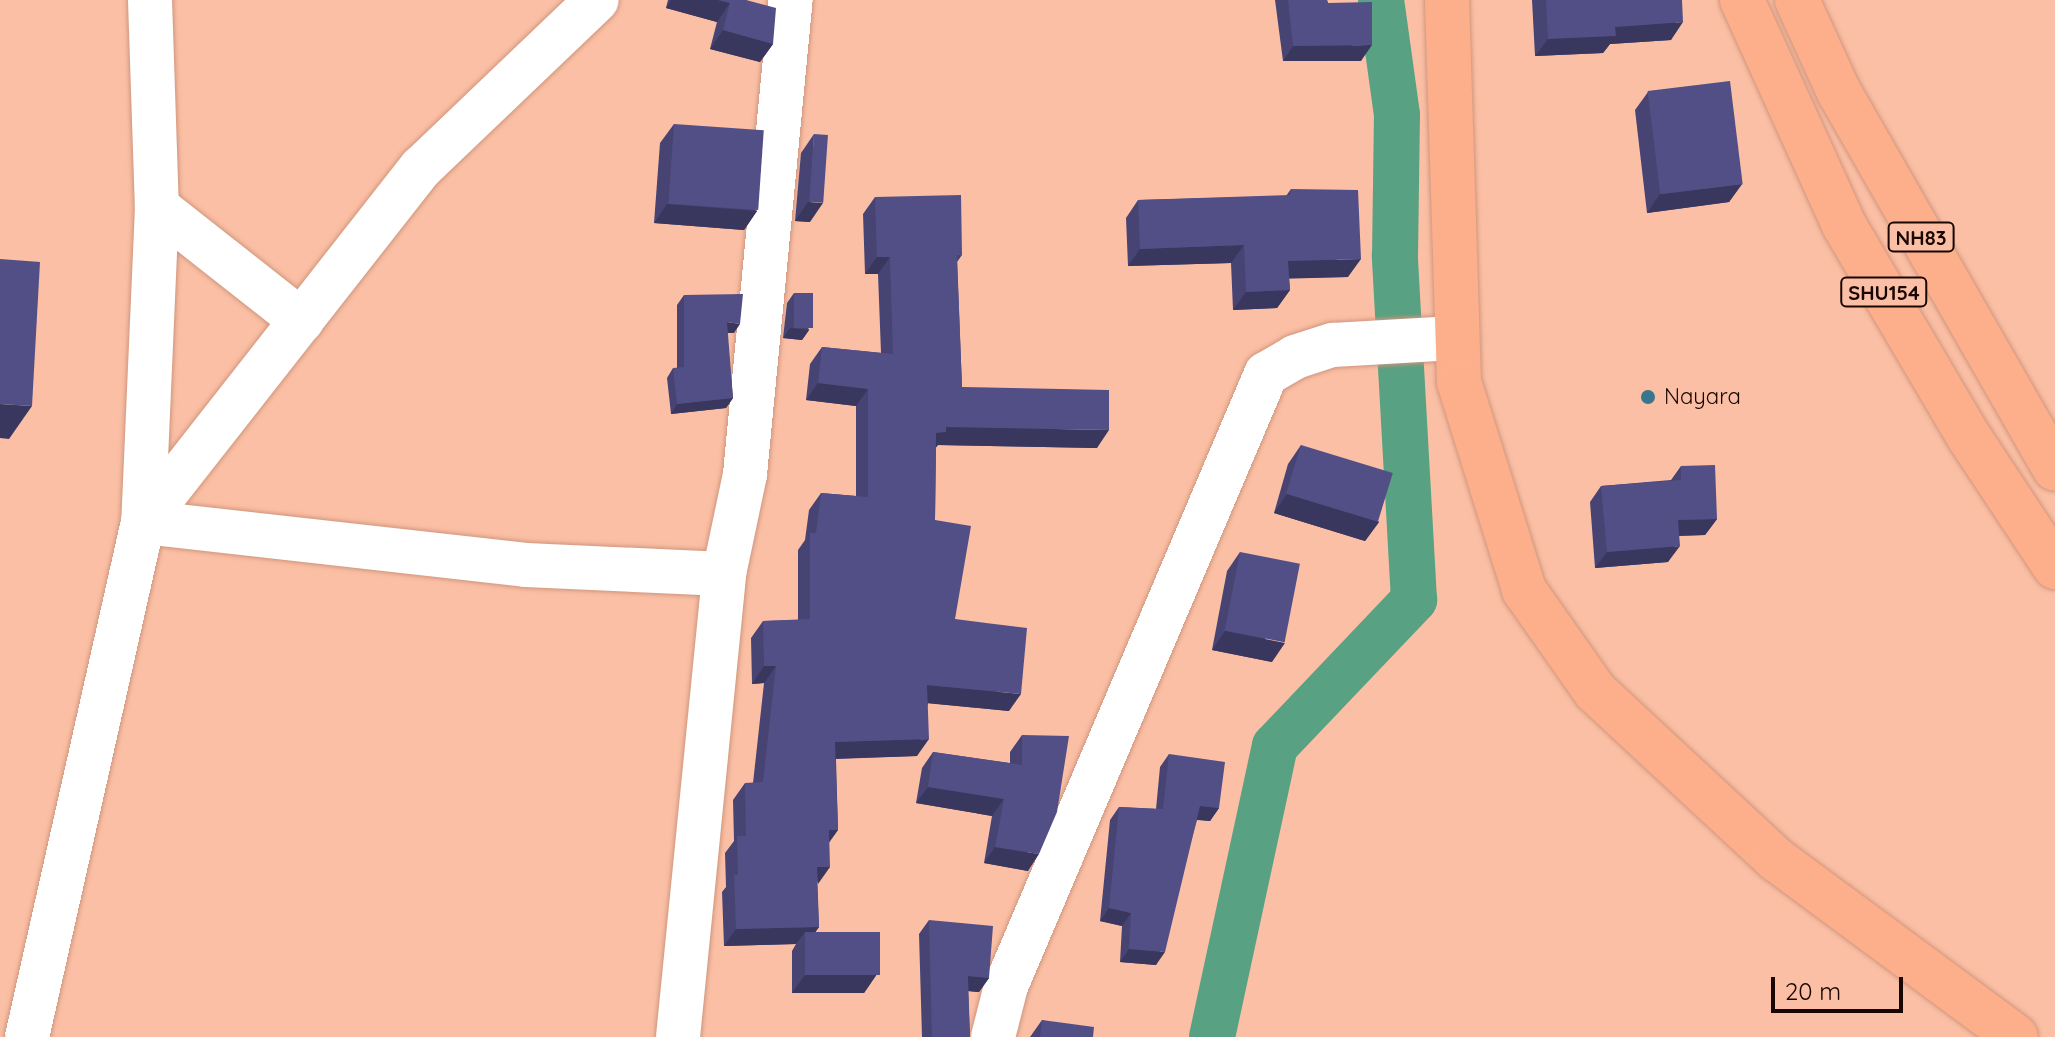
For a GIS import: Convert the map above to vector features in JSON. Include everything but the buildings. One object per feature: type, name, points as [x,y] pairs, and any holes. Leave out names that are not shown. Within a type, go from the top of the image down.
[{"type":"highway","points":[[1447,0],[1442,339],[1459,382],[1524,590],[1595,691],[1777,860],[2016,1037]]},
{"type":"highway","name":"SHU154","points":[[1742,0],[1844,225],[1969,437],[2055,567]]},
{"type":"highway","name":"NH83","points":[[1797,0],[1839,92],[2055,469]]},
{"type":"street","points":[[27,1037],[143,522],[157,207],[150,0]]},
{"type":"street","points":[[143,522],[421,168],[597,0]]},
{"type":"street","points":[[678,1037],[724,574],[745,474],[791,0]]},
{"type":"street","points":[[157,207],[302,321]]},
{"type":"street","points":[[993,1037],[1006,986],[1266,374],[1295,357],[1333,345],[1442,339]]},
{"type":"street","points":[[143,522],[526,565],[724,574]]},
{"type":"waterway","points":[[1212,1037],[1275,746],[1414,600],[1395,256],[1397,115],[1381,0]]},
{"type":"place","name":"Nayara","points":[[1648,397]]}]
